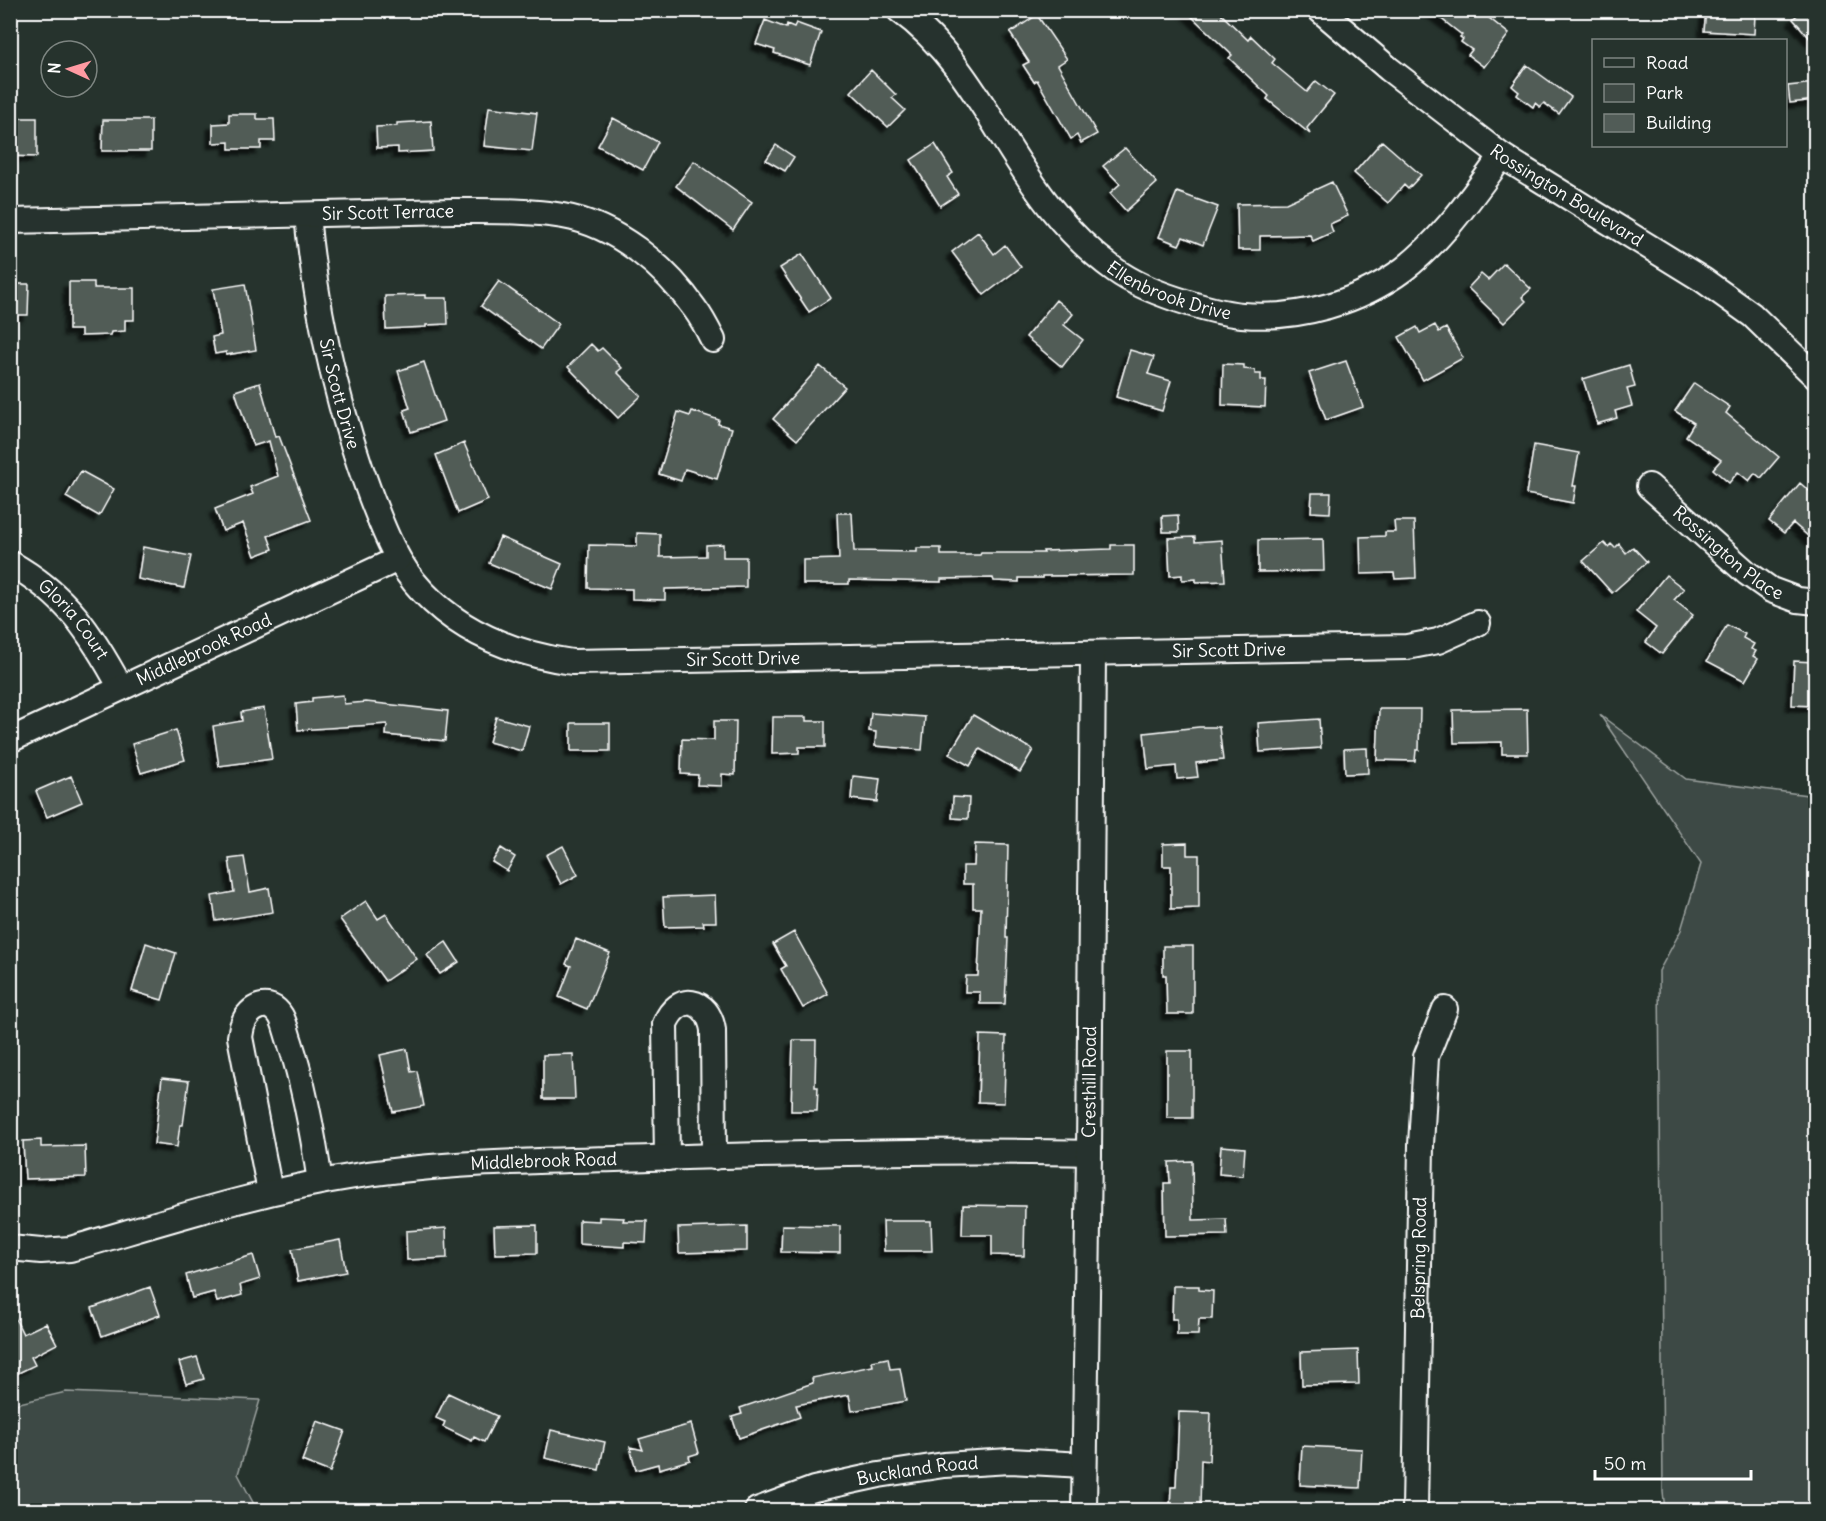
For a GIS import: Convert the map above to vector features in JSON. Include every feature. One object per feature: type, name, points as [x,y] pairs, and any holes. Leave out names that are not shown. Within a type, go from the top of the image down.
[{"type":"street","name":"Ellenbrook Drive","points":[[899,10],[912,19],[952,61],[1049,205],[1080,242],[1116,271],[1153,291],[1195,306],[1242,315],[1286,314],[1328,306],[1367,291],[1403,269],[1434,243],[1502,156]]},
{"type":"street","name":"Rossington Boulevard","points":[[1320,10],[1389,69],[1502,156],[1703,280],[1752,315],[1815,377]]},
{"type":"street","name":"Sir Scott Terrace","points":[[10,220],[509,210],[565,216],[593,224],[627,243],[649,259],[675,283],[696,310],[713,340]]},
{"type":"street","name":"Sir Scott Drive","points":[[307,215],[320,315],[335,382],[362,471],[387,538],[398,559],[422,591],[440,608],[465,627],[507,647],[550,659],[572,662],[1411,647],[1438,641],[1478,623]]},
{"type":"street","name":"Rossington Place","points":[[1649,486],[1747,573],[1771,590],[1798,600],[1815,602]]},
{"type":"street","name":"Middlebrook Road","points":[[10,740],[398,559]]},
{"type":"street","name":"Gloria Court","points":[[10,563],[33,575],[59,597],[98,646],[121,688]]},
{"type":"street","name":"Cresthill Road","points":[[1084,1510],[1093,654]]},
{"type":"street","points":[[668,1158],[665,1024],[669,1013],[680,1005],[690,1003],[707,1011],[712,1020],[714,1157]]},
{"type":"street","points":[[270,1192],[240,1037],[242,1024],[249,1013],[258,1006],[266,1005],[274,1008],[281,1016],[297,1064],[310,1119],[320,1182]]},
{"type":"street","name":"Belspring Road","points":[[1415,1510],[1421,1156],[1426,1057],[1445,1009]]},
{"type":"street","name":"Middlebrook Road","points":[[10,1248],[41,1251],[70,1249],[270,1192],[320,1182],[442,1165],[986,1150],[1089,1152]]},
{"type":"street","name":"Buckland Road","points":[[758,1510],[814,1489],[879,1474],[944,1465],[1010,1461],[1084,1465]]},
{"type":"green space","points":[[1600,715],[1686,779],[1815,796],[1815,1510],[1665,1510],[1659,971],[1681,930],[1701,864]]},
{"type":"green space","points":[[66,1392],[260,1400],[238,1474],[257,1510],[11,1510],[11,1405]]},
{"type":"building","points":[[1185,10],[1217,10],[1248,40],[1251,36],[1275,59],[1272,63],[1307,92],[1316,81],[1334,95],[1307,128],[1310,134],[1267,99],[1269,96],[1229,58],[1232,55]]},
{"type":"building","points":[[1430,10],[1479,10],[1509,34],[1484,67],[1468,55],[1472,50],[1461,42],[1462,35]]},
{"type":"building","points":[[1706,10],[1736,10],[1736,14],[1755,15],[1754,34],[1704,31]]},
{"type":"building","points":[[1802,10],[1815,10],[1815,44],[1793,19]]},
{"type":"building","points":[[1037,15],[1067,59],[1058,65],[1097,134],[1081,143],[1077,135],[1071,139],[1037,80],[1034,82],[1023,65],[1029,62],[1010,33]]},
{"type":"building","points":[[765,20],[786,28],[787,24],[794,27],[796,23],[821,32],[810,65],[774,53],[775,50],[756,44]]},
{"type":"building","points":[[1527,65],[1571,97],[1559,114],[1544,103],[1540,107],[1535,103],[1533,107],[1517,95],[1519,92],[1512,86]]},
{"type":"building","points":[[871,70],[896,95],[892,98],[905,110],[888,127],[851,92]]},
{"type":"building","points":[[1815,83],[1815,100],[1790,103],[1788,86]]},
{"type":"building","points":[[489,107],[537,113],[532,151],[484,146]]},
{"type":"building","points":[[229,114],[257,114],[257,119],[274,119],[275,141],[261,141],[261,149],[229,149],[229,142],[213,143],[213,124],[229,123]]},
{"type":"building","points":[[10,118],[37,118],[37,157],[10,156]]},
{"type":"building","points":[[613,118],[658,142],[643,170],[598,146]]},
{"type":"building","points":[[103,120],[151,120],[151,151],[102,151]]},
{"type":"building","points":[[431,121],[433,151],[398,153],[398,147],[377,148],[376,127]]},
{"type":"building","points":[[1382,141],[1421,175],[1408,189],[1404,185],[1388,203],[1354,173]]},
{"type":"building","points":[[935,144],[953,173],[947,177],[958,194],[940,206],[911,160]]},
{"type":"building","points":[[776,145],[794,157],[785,171],[766,160]]},
{"type":"building","points":[[1125,148],[1157,183],[1126,211],[1110,193],[1120,184],[1103,166]]},
{"type":"building","points":[[694,161],[752,202],[733,230],[676,186]]},
{"type":"building","points":[[1332,182],[1348,216],[1330,224],[1333,232],[1313,241],[1310,235],[1260,236],[1260,250],[1238,250],[1237,204],[1286,203]]},
{"type":"building","points":[[1177,192],[1218,207],[1203,245],[1183,237],[1179,245],[1159,237]]},
{"type":"building","points":[[978,232],[994,254],[1005,245],[1021,267],[984,295],[952,252]]},
{"type":"building","points":[[802,254],[831,298],[809,312],[780,268]]},
{"type":"building","points":[[1504,263],[1531,289],[1522,297],[1526,301],[1504,323],[1468,288],[1481,274],[1488,280]]},
{"type":"building","points":[[499,281],[559,324],[541,349],[481,306]]},
{"type":"building","points":[[69,282],[94,282],[94,288],[134,288],[134,320],[125,320],[125,331],[111,332],[110,335],[81,336],[81,330],[69,330]]},
{"type":"building","points":[[10,284],[29,284],[28,315],[10,315]]},
{"type":"building","points":[[245,284],[256,350],[226,355],[226,352],[215,354],[212,337],[221,335],[213,289]]},
{"type":"building","points":[[425,295],[425,298],[447,298],[448,324],[386,329],[385,296]]},
{"type":"building","points":[[1056,300],[1073,314],[1064,325],[1083,340],[1062,367],[1026,337]]},
{"type":"building","points":[[1435,325],[1439,332],[1446,328],[1463,358],[1423,380],[1399,337],[1417,327],[1420,333]]},
{"type":"building","points":[[591,344],[598,351],[602,348],[622,368],[617,372],[641,396],[618,418],[568,367]]},
{"type":"building","points":[[1130,350],[1154,357],[1148,374],[1171,381],[1162,411],[1116,397]]},
{"type":"building","points":[[1346,361],[1363,407],[1326,420],[1309,373]]},
{"type":"building","points":[[424,362],[444,421],[411,432],[404,410],[410,408],[398,371]]},
{"type":"building","points":[[1223,364],[1244,365],[1244,369],[1255,370],[1255,374],[1261,374],[1261,380],[1266,380],[1265,407],[1222,405]]},
{"type":"building","points":[[1629,365],[1635,387],[1627,389],[1632,406],[1615,411],[1617,418],[1597,424],[1583,379]]},
{"type":"building","points":[[820,366],[845,387],[797,440],[773,419]]},
{"type":"building","points":[[260,383],[275,437],[279,436],[311,520],[268,536],[273,549],[255,556],[243,523],[223,531],[215,509],[253,494],[250,487],[278,476],[269,441],[253,446],[235,391]]},
{"type":"building","points":[[1694,383],[1730,407],[1726,413],[1779,457],[1761,478],[1755,473],[1749,481],[1738,472],[1729,483],[1713,469],[1721,460],[1686,436],[1694,423],[1675,411]]},
{"type":"building","points":[[692,411],[719,420],[718,424],[732,428],[717,479],[685,469],[681,481],[659,474],[678,412],[690,416]]},
{"type":"building","points":[[464,443],[488,500],[458,513],[436,455]]},
{"type":"building","points":[[1534,445],[1579,453],[1573,486],[1576,486],[1573,503],[1526,494]]},
{"type":"building","points":[[81,471],[114,489],[99,516],[66,497]]},
{"type":"building","points":[[1800,483],[1815,496],[1815,542],[1793,523],[1784,533],[1769,521]]},
{"type":"building","points":[[1312,493],[1331,493],[1330,513],[1311,512]]},
{"type":"building","points":[[837,513],[852,513],[854,551],[917,552],[917,548],[941,548],[941,555],[980,555],[981,553],[1044,553],[1043,551],[1111,549],[1111,545],[1134,545],[1134,575],[1042,576],[1042,578],[1019,578],[1019,582],[994,581],[993,578],[941,579],[941,582],[849,580],[849,584],[803,584],[803,560],[839,559]]},
{"type":"building","points":[[1178,515],[1179,532],[1163,532],[1162,516]]},
{"type":"building","points":[[1394,521],[1414,521],[1416,578],[1395,579],[1394,573],[1361,574],[1360,537],[1385,536],[1385,532],[1395,532]]},
{"type":"building","points":[[637,533],[660,534],[660,557],[706,556],[706,545],[723,544],[723,557],[746,557],[746,587],[665,589],[665,600],[632,599],[632,589],[588,588],[589,545],[637,546]]},
{"type":"building","points":[[500,537],[562,564],[552,589],[489,563]]},
{"type":"building","points":[[1195,537],[1195,542],[1222,540],[1225,581],[1196,582],[1196,579],[1182,580],[1182,575],[1170,576],[1168,538]]},
{"type":"building","points":[[1323,539],[1324,571],[1258,572],[1258,540]]},
{"type":"building","points":[[1604,543],[1608,547],[1611,544],[1615,548],[1619,544],[1626,553],[1633,547],[1647,562],[1612,593],[1583,561]]},
{"type":"building","points":[[143,547],[191,556],[184,588],[138,579]]},
{"type":"building","points":[[1666,575],[1684,589],[1674,600],[1693,615],[1662,654],[1646,642],[1656,628],[1636,612]]},
{"type":"building","points":[[1727,625],[1745,634],[1743,638],[1754,644],[1751,649],[1756,651],[1753,656],[1758,659],[1745,681],[1707,661]]},
{"type":"building","points":[[1794,661],[1815,662],[1815,706],[1792,705]]},
{"type":"building","points":[[343,695],[344,704],[366,702],[448,711],[445,741],[386,735],[387,724],[298,730],[296,704],[312,702],[312,698]]},
{"type":"building","points":[[264,708],[272,759],[219,766],[213,726],[242,721],[241,712]]},
{"type":"building","points":[[1379,709],[1420,709],[1419,750],[1416,750],[1415,761],[1377,760]]},
{"type":"building","points":[[1527,709],[1528,754],[1502,754],[1502,742],[1454,743],[1453,710]]},
{"type":"building","points":[[871,713],[925,717],[922,750],[875,746],[876,732],[869,731]]},
{"type":"building","points":[[973,715],[1033,750],[1020,772],[980,749],[970,766],[949,754]]},
{"type":"building","points":[[496,717],[529,726],[522,751],[489,742]]},
{"type":"building","points":[[773,717],[806,717],[806,721],[825,721],[825,747],[799,747],[799,753],[772,754]]},
{"type":"building","points":[[1319,719],[1321,748],[1260,752],[1258,723]]},
{"type":"building","points":[[714,721],[736,721],[735,775],[722,774],[722,786],[697,785],[698,775],[681,774],[682,739],[714,740]]},
{"type":"building","points":[[571,723],[610,723],[610,751],[571,751]]},
{"type":"building","points":[[1219,727],[1223,760],[1196,763],[1198,777],[1177,779],[1176,766],[1148,769],[1144,733]]},
{"type":"building","points":[[176,730],[185,760],[141,773],[132,744]]},
{"type":"building","points":[[1367,748],[1368,773],[1345,774],[1344,749]]},
{"type":"building","points":[[71,776],[82,802],[47,817],[36,791]]},
{"type":"building","points":[[853,776],[880,779],[877,802],[851,799]]},
{"type":"building","points":[[953,797],[969,798],[968,819],[952,818]]},
{"type":"building","points":[[1187,843],[1187,855],[1199,855],[1199,908],[1171,909],[1171,866],[1163,866],[1163,844]]},
{"type":"building","points":[[975,844],[1008,845],[1005,1004],[980,1004],[980,992],[965,992],[966,976],[978,976],[981,908],[973,908],[973,884],[963,884],[963,866],[974,866]]},
{"type":"building","points":[[563,846],[578,875],[561,884],[546,855]]},
{"type":"building","points":[[501,848],[515,857],[507,871],[492,862]]},
{"type":"building","points":[[244,857],[250,892],[269,888],[273,912],[216,921],[212,896],[234,892],[229,859]]},
{"type":"building","points":[[715,895],[716,922],[703,922],[704,926],[665,927],[663,897]]},
{"type":"building","points":[[366,901],[378,919],[386,914],[417,959],[385,981],[340,919]]},
{"type":"building","points":[[794,932],[828,994],[803,1008],[781,969],[786,966],[773,944]]},
{"type":"building","points":[[576,939],[610,953],[587,1009],[559,997],[571,966],[566,964]]},
{"type":"building","points":[[446,942],[459,962],[440,974],[427,955]]},
{"type":"building","points":[[146,943],[176,953],[162,1000],[132,991]]},
{"type":"building","points":[[1163,946],[1193,946],[1193,1014],[1167,1014]]},
{"type":"building","points":[[980,1035],[1006,1036],[1004,1103],[978,1102]]},
{"type":"building","points":[[793,1040],[816,1040],[817,1111],[791,1111]]},
{"type":"building","points":[[407,1049],[411,1072],[417,1071],[424,1106],[393,1112],[380,1055]]},
{"type":"building","points":[[1167,1051],[1192,1051],[1192,1118],[1167,1118]]},
{"type":"building","points":[[573,1054],[575,1099],[543,1099],[543,1055]]},
{"type":"building","points":[[162,1078],[189,1081],[183,1125],[180,1125],[177,1147],[154,1144]]},
{"type":"building","points":[[41,1140],[41,1147],[85,1146],[86,1177],[25,1179],[23,1141]]},
{"type":"building","points":[[1221,1146],[1245,1148],[1243,1176],[1219,1174]]},
{"type":"building","points":[[1192,1161],[1193,1220],[1226,1219],[1227,1235],[1165,1236],[1164,1183],[1170,1183],[1169,1162]]},
{"type":"building","points":[[963,1205],[1025,1206],[1024,1256],[992,1255],[992,1235],[962,1235]]},
{"type":"building","points":[[599,1217],[624,1218],[623,1221],[647,1221],[646,1243],[624,1242],[624,1247],[579,1244],[579,1220],[599,1221]]},
{"type":"building","points":[[883,1221],[931,1221],[932,1251],[884,1251]]},
{"type":"building","points":[[537,1225],[537,1253],[495,1254],[494,1226]]},
{"type":"building","points":[[782,1225],[840,1226],[840,1253],[781,1252]]},
{"type":"building","points":[[747,1226],[747,1251],[679,1253],[678,1228]]},
{"type":"building","points":[[446,1228],[447,1258],[407,1260],[406,1231]]},
{"type":"building","points":[[340,1240],[346,1272],[298,1281],[292,1249]]},
{"type":"building","points":[[253,1255],[260,1279],[240,1285],[242,1295],[217,1302],[214,1292],[192,1298],[186,1275]]},
{"type":"building","points":[[1173,1286],[1199,1286],[1199,1290],[1213,1291],[1212,1319],[1199,1319],[1198,1335],[1177,1335],[1177,1319],[1172,1319]]},
{"type":"building","points":[[150,1287],[160,1315],[102,1336],[92,1308]]},
{"type":"building","points":[[10,1308],[23,1334],[46,1323],[57,1344],[31,1357],[35,1365],[10,1377]]},
{"type":"building","points":[[1358,1350],[1359,1384],[1302,1385],[1301,1352]]},
{"type":"building","points":[[197,1357],[204,1379],[186,1384],[179,1362]]},
{"type":"building","points":[[888,1358],[890,1369],[900,1368],[906,1401],[852,1411],[849,1395],[796,1405],[800,1417],[739,1438],[732,1417],[742,1414],[740,1408],[813,1383],[812,1378],[873,1366],[872,1361]]},
{"type":"building","points":[[448,1393],[497,1416],[484,1442],[474,1437],[472,1441],[443,1427],[445,1422],[436,1418]]},
{"type":"building","points":[[1179,1412],[1211,1413],[1209,1461],[1201,1460],[1200,1510],[1170,1510],[1171,1487],[1176,1487]]},
{"type":"building","points":[[317,1421],[345,1431],[330,1472],[302,1461]]},
{"type":"building","points":[[691,1424],[699,1453],[689,1456],[690,1460],[659,1469],[658,1464],[636,1470],[630,1447],[643,1450],[639,1439]]},
{"type":"building","points":[[551,1430],[605,1442],[599,1470],[545,1458]]},
{"type":"building","points":[[1302,1446],[1362,1449],[1360,1488],[1300,1485]]}]
